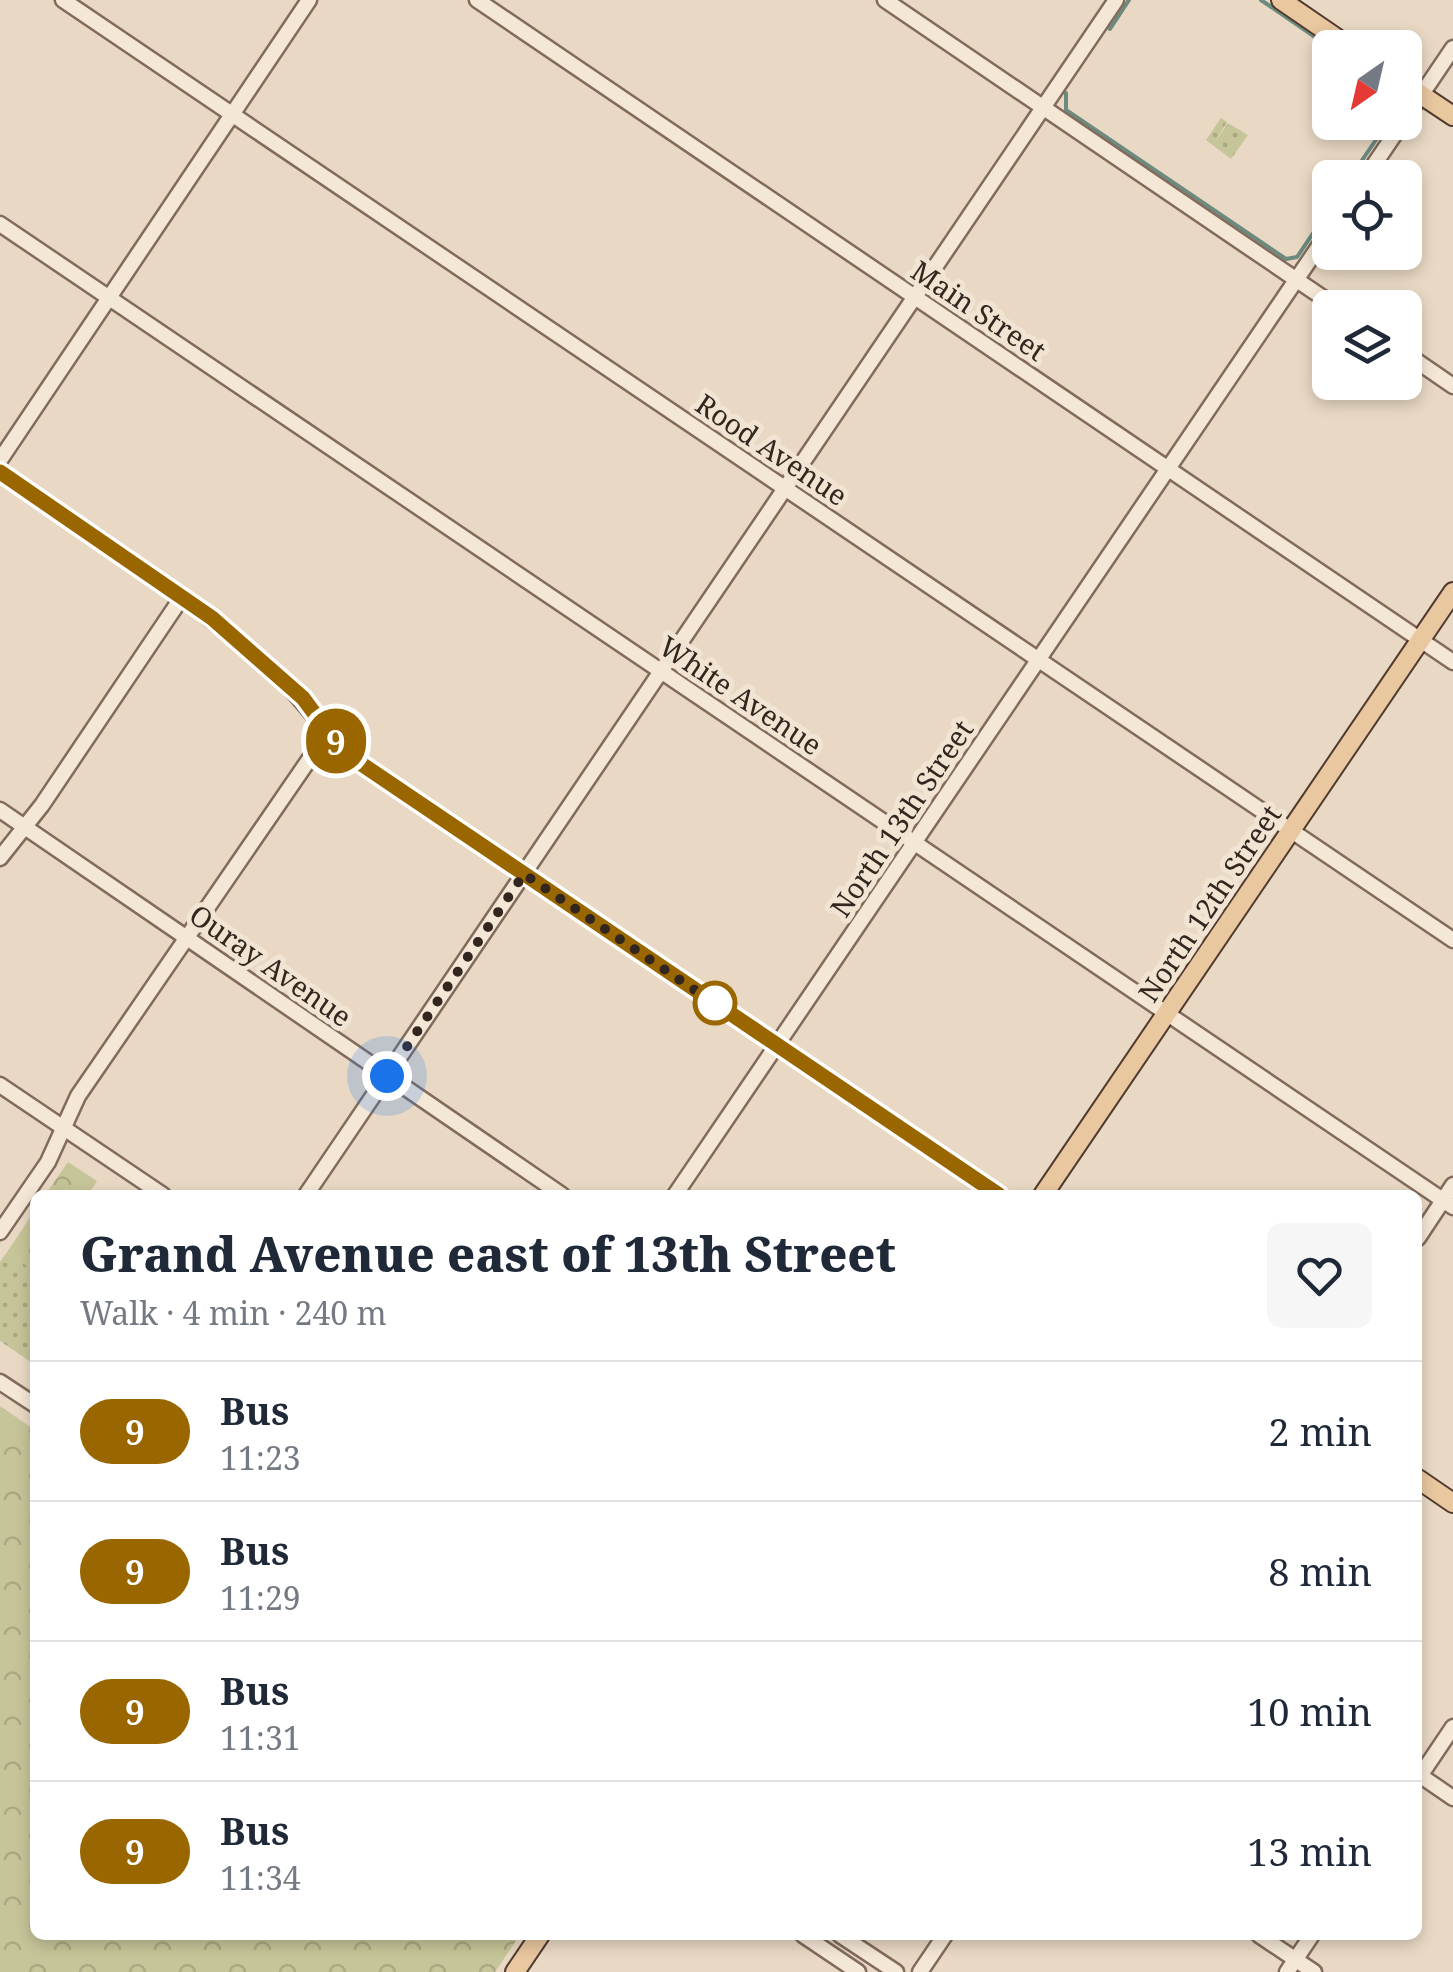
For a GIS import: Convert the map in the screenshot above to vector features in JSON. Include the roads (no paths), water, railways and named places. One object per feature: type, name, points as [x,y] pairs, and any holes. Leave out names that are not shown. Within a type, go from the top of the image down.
[{"type":"main road","points":[[1281,0],[1325,30]]},
{"type":"main road","points":[[1422,96],[1453,116]]},
{"type":"main road","name":"North 12th Street","points":[[1046,1190],[1453,592]]},
{"type":"main road","points":[[1422,1482],[1453,1503]]},
{"type":"main road","points":[[514,1972],[536,1940]]},
{"type":"street","name":"Rood Avenue","points":[[63,0],[1453,940]]},
{"type":"street","points":[[0,460],[309,0]]},
{"type":"street","name":"Main Street","points":[[477,0],[1453,662]]},
{"type":"street","points":[[885,0],[1312,290]]},
{"type":"street","points":[[309,1190],[1116,0]]},
{"type":"street","points":[[1422,94],[1453,48]]},
{"type":"street","name":"White Avenue","points":[[0,224],[1448,1204]]},
{"type":"street","name":"North 13th Street","points":[[678,1190],[1312,257]]},
{"type":"street","points":[[1422,365],[1453,386]]},
{"type":"street","points":[[2,478],[182,597],[280,676],[360,763],[992,1190]]},
{"type":"street","points":[[0,858],[26,827],[182,597]]},
{"type":"street","points":[[0,1232],[48,1162],[78,1096],[328,732]]},
{"type":"street","name":"Ouray Avenue","points":[[0,810],[555,1190]]},
{"type":"street","points":[[0,1085],[156,1190]]},
{"type":"street","points":[[1422,1233],[1448,1204],[1453,1185]]},
{"type":"street","points":[[0,1382],[30,1402]]},
{"type":"street","points":[[1422,1770],[1453,1727]]},
{"type":"street","points":[[1422,1779],[1453,1798]]},
{"type":"street","points":[[811,1940],[858,1972]]},
{"type":"street","points":[[848,1940],[896,1972]]},
{"type":"street","points":[[920,1972],[942,1940]]},
{"type":"street","points":[[1264,1940],[1291,1966],[1314,1972]]},
{"type":"street","points":[[1291,1966],[1309,1940]]},
{"type":"waterway","points":[[1110,29],[1129,0]]},
{"type":"waterway","points":[[1261,0],[1312,35]]},
{"type":"waterway","points":[[1066,93],[1066,110],[1286,259],[1297,257],[1312,235]]},
{"type":"waterway","points":[[1362,160],[1376,140]]}]
